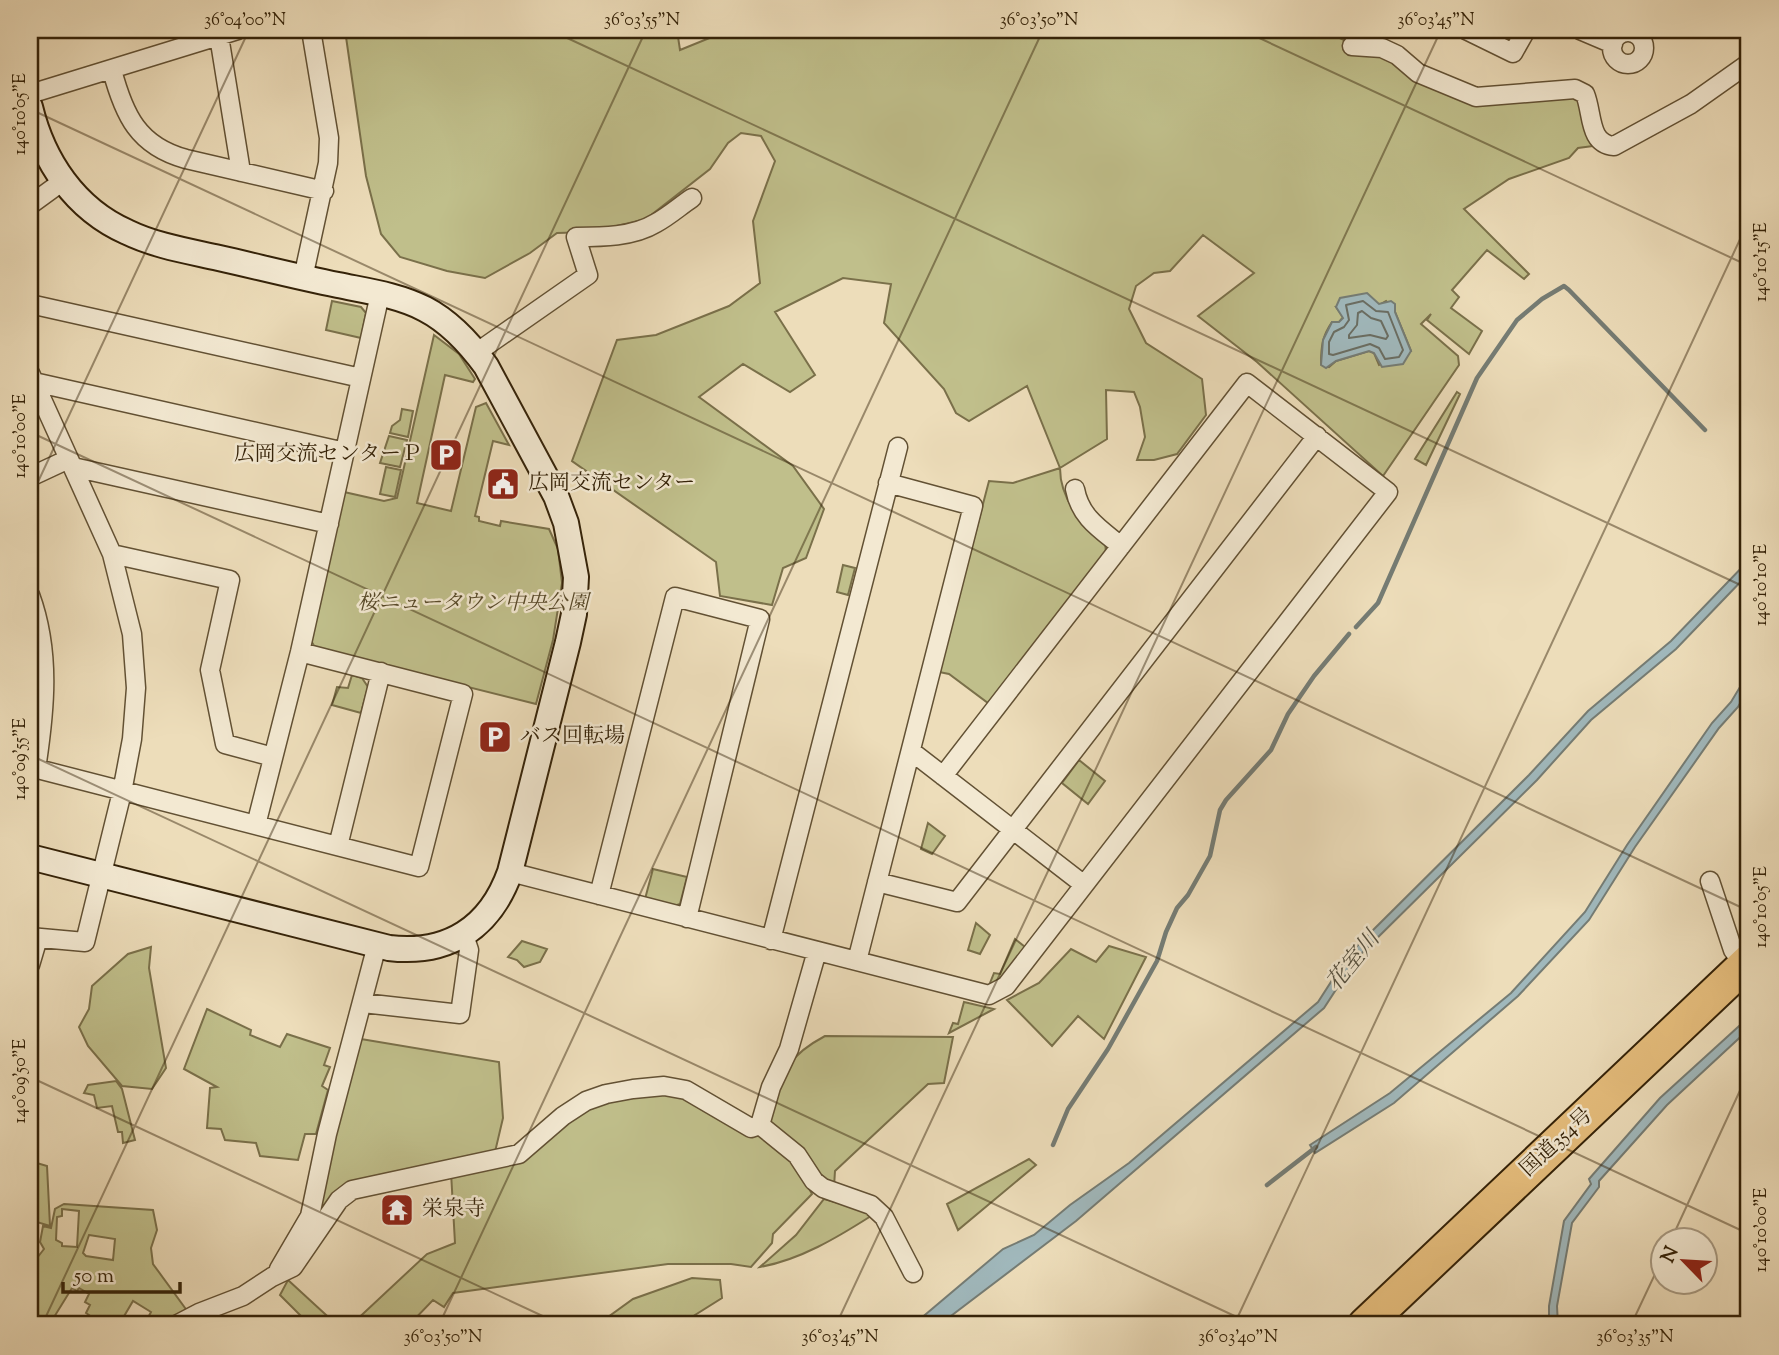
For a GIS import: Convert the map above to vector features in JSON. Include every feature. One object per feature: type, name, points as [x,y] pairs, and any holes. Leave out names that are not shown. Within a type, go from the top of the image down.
[{"type":"highway","name":"国道354号","points":[[1365,1325],[1748,972]]},
{"type":"highway","name":"国道354号","points":[[1396,1325],[1748,972]]},
{"type":"street","points":[[30,94],[238,30]]},
{"type":"street","points":[[303,278],[324,191],[329,138],[311,30]]},
{"type":"street","points":[[1466,30],[1513,53],[1526,30]]},
{"type":"street","points":[[1580,30],[1613,44]]},
{"type":"street","points":[[219,36],[241,172]]},
{"type":"street","points":[[1352,46],[1382,48],[1397,55],[1419,73],[1476,97],[1575,89],[1585,94],[1590,105],[1595,138],[1604,146],[1614,146],[1691,104],[1749,63]]},
{"type":"street","points":[[111,70],[126,114],[138,131],[153,145],[174,156],[324,191]]},
{"type":"street","points":[[30,107],[43,146],[63,181],[80,201],[127,232],[175,248],[406,301],[435,315],[457,332],[476,353],[500,391],[556,496],[566,523],[576,566],[576,594],[571,628],[510,872],[491,910],[464,935],[433,947],[419,949],[377,946],[30,857]]},
{"type":"street","points":[[30,205],[63,181]]},
{"type":"street","points":[[476,353],[587,275],[576,237],[619,235],[642,229],[655,224],[692,198]]},
{"type":"street","points":[[256,825],[300,652],[380,294]]},
{"type":"street","points":[[30,304],[361,378]]},
{"type":"street","points":[[32,377],[345,452]]},
{"type":"street","points":[[30,965],[34,937],[85,942],[122,792],[132,739],[134,664],[132,634],[111,554],[67,465],[32,377]]},
{"type":"street","points":[[510,872],[989,995],[1006,986],[1388,492],[1247,383],[943,776]]},
{"type":"street","points":[[877,882],[957,902],[1317,436]]},
{"type":"street","points":[[771,940],[898,447]]},
{"type":"street","points":[[30,477],[67,465],[329,524]]},
{"type":"street","points":[[857,961],[973,506],[888,483]]},
{"type":"street","points":[[1075,489],[1077,503],[1086,517],[1121,545]]},
{"type":"street","points":[[111,554],[230,580],[210,670],[225,744],[273,757]]},
{"type":"street","points":[[30,597],[41,638],[33,768],[419,867],[463,694],[300,652]]},
{"type":"street","points":[[600,895],[675,597],[760,619],[687,918]]},
{"type":"street","points":[[338,846],[381,672]]},
{"type":"street","points":[[911,751],[1083,884]]},
{"type":"street","points":[[1710,881],[1733,950],[1748,972]]},
{"type":"street","points":[[363,1003],[460,1014],[469,950],[464,935]]},
{"type":"street","points":[[272,1277],[285,1262],[310,1216],[327,1134],[377,946]]},
{"type":"street","points":[[760,1125],[771,1087],[789,1049],[817,951]]},
{"type":"street","points":[[176,1325],[243,1296],[293,1267],[340,1200],[352,1190],[519,1154],[563,1116],[586,1101],[606,1094],[664,1086],[686,1090],[751,1128],[760,1125]]},
{"type":"street","points":[[760,1125],[797,1156],[814,1181],[823,1188],[871,1205],[884,1217],[913,1273]]},
{"type":"green space","points":[[345,30],[677,30],[680,50],[729,30],[1323,30],[1346,41],[1376,49],[1474,99],[1577,93],[1601,145],[1578,148],[1569,158],[1509,179],[1464,209],[1529,274],[1524,279],[1487,250],[1452,290],[1459,297],[1451,308],[1482,331],[1469,354],[1427,320],[1431,314],[1421,324],[1458,356],[1459,365],[1383,476],[1257,362],[1198,316],[1254,273],[1203,235],[1170,271],[1154,273],[1136,286],[1129,309],[1146,343],[1202,379],[1206,415],[1177,454],[1154,460],[1137,460],[1145,437],[1140,407],[1134,392],[1106,390],[1107,439],[1060,468],[1027,386],[969,421],[956,413],[944,389],[884,323],[891,284],[843,278],[775,312],[815,375],[790,392],[743,364],[699,397],[793,466],[824,509],[806,558],[783,568],[772,605],[720,596],[716,562],[572,461],[617,340],[656,335],[729,306],[760,283],[753,221],[775,161],[761,136],[741,133],[728,143],[710,169],[646,219],[592,232],[557,233],[530,253],[485,278],[447,271],[400,257],[381,234],[366,176]],"holes":[[[1386,301],[1395,312],[1411,351],[1379,365],[1374,353],[1369,351],[1336,361],[1329,367],[1321,364],[1326,332],[1332,322],[1339,322],[1343,317],[1336,307],[1379,305]]]},
{"type":"green space","points":[[332,301],[361,307],[366,313],[361,338],[326,330]]},
{"type":"green space","name":"桜ニュータウン中央公園","points":[[434,335],[459,354],[475,379],[473,382],[445,375],[417,503],[451,511],[476,407],[486,403],[509,445],[493,441],[475,516],[479,517],[479,521],[500,526],[501,521],[549,529],[558,549],[562,583],[553,640],[536,704],[316,649],[310,639],[344,492],[384,501],[397,498]]},
{"type":"green space","points":[[1457,392],[1460,394],[1426,465],[1415,459]]},
{"type":"green space","points":[[402,409],[413,411],[408,437],[390,433],[392,426],[400,420]]},
{"type":"green space","points":[[389,436],[407,440],[400,467],[380,463]]},
{"type":"green space","points":[[386,467],[401,470],[395,497],[380,494]]},
{"type":"green space","points":[[1060,468],[1068,500],[1080,519],[1105,541],[1106,553],[988,703],[949,674],[939,672],[989,481],[1013,483]]},
{"type":"green space","points":[[843,565],[855,568],[848,595],[837,592]]},
{"type":"green space","points":[[352,675],[362,678],[368,687],[361,713],[332,705],[337,687],[348,688]]},
{"type":"green space","points":[[1079,760],[1105,781],[1088,804],[1062,783]]},
{"type":"green space","points":[[928,823],[945,836],[932,854],[921,849]]},
{"type":"green space","points":[[653,869],[687,877],[680,904],[674,906],[645,899]]},
{"type":"green space","points":[[976,923],[990,935],[980,954],[968,950]]},
{"type":"green space","points":[[1015,939],[1025,947],[1001,979],[990,983],[994,973],[1000,974]]},
{"type":"green space","points":[[522,941],[547,949],[540,962],[524,967],[517,960],[508,957]]},
{"type":"green space","points":[[1109,946],[1146,957],[1104,1039],[1078,1016],[1052,1046],[1007,1000],[1039,983],[1071,949],[1096,962]]},
{"type":"green space","points":[[151,947],[149,968],[166,1068],[152,1089],[122,1086],[88,1046],[79,1027],[89,1009],[92,986],[128,954]]},
{"type":"green space","points":[[964,1002],[994,1009],[949,1033],[953,1023],[958,1024]]},
{"type":"green space","points":[[207,1009],[251,1030],[250,1035],[280,1047],[287,1034],[330,1048],[324,1065],[330,1067],[322,1086],[328,1090],[316,1134],[305,1134],[298,1160],[260,1156],[256,1143],[225,1140],[221,1129],[207,1128],[210,1088],[217,1087],[184,1069]]},
{"type":"green space","points":[[825,1036],[953,1037],[944,1083],[928,1084],[835,1171],[834,1187],[820,1174],[809,1157],[775,1133],[767,1119],[781,1080],[792,1061]]},
{"type":"green space","points":[[361,1039],[499,1062],[503,1118],[495,1152],[354,1184],[306,1240]]},
{"type":"green space","points":[[116,1081],[122,1089],[135,1140],[123,1143],[122,1132],[118,1132],[112,1106],[97,1108],[94,1095],[84,1093],[88,1085]]},
{"type":"green space","points":[[655,1093],[681,1093],[759,1133],[793,1159],[812,1194],[773,1234],[772,1243],[751,1267],[731,1264],[668,1264],[453,1293],[444,1307],[433,1300],[409,1325],[351,1325],[427,1254],[455,1243],[451,1172],[519,1160],[592,1104]]},
{"type":"green space","points":[[1029,1159],[1036,1165],[958,1230],[947,1204]]},
{"type":"green space","points":[[30,1161],[47,1166],[50,1226],[30,1220]]},
{"type":"green space","points":[[824,1199],[864,1210],[871,1216],[832,1240],[804,1253],[760,1267],[796,1235]]},
{"type":"green space","points":[[64,1204],[153,1210],[157,1230],[151,1248],[153,1264],[188,1312],[168,1320],[165,1325],[144,1325],[151,1312],[133,1301],[123,1318],[134,1325],[83,1325],[89,1315],[86,1313],[90,1305],[85,1302],[89,1294],[79,1288],[77,1291],[72,1288],[51,1322],[46,1325],[30,1325],[30,1290],[37,1280],[30,1274],[30,1267],[44,1249],[40,1242],[43,1226],[51,1228],[55,1209]],"holes":[[[62,1209],[79,1211],[77,1247],[62,1246],[62,1243],[56,1240],[57,1217],[62,1216]],[[89,1235],[115,1239],[113,1260],[86,1256],[83,1253]]]},
{"type":"green space","points":[[692,1278],[720,1280],[722,1298],[679,1325],[597,1325],[633,1299]]},
{"type":"green space","points":[[288,1280],[337,1325],[310,1325],[280,1295]]},
{"type":"water","points":[[1367,293],[1379,304],[1391,301],[1395,304],[1395,312],[1411,351],[1403,364],[1382,367],[1374,353],[1369,351],[1336,361],[1326,368],[1321,365],[1323,340],[1332,322],[1339,322],[1343,318],[1336,307],[1340,298]]},
{"type":"water","name":"花室川","points":[[1749,560],[1749,573],[1676,649],[1591,720],[1537,780],[1356,959],[1324,1008],[1076,1221],[939,1325],[913,1325],[1003,1249],[1034,1235],[1070,1205],[1129,1163],[1318,1002],[1349,954],[1529,775],[1588,711],[1671,641]]},
{"type":"water","points":[[1749,672],[1749,687],[1738,707],[1719,728],[1635,847],[1589,920],[1518,996],[1394,1103],[1315,1153],[1310,1145],[1390,1093],[1511,993],[1585,912],[1627,845],[1712,723],[1731,702]]},
{"type":"water","points":[[1749,1017],[1749,1029],[1667,1105],[1599,1181],[1599,1187],[1572,1223],[1557,1306],[1558,1325],[1549,1325],[1549,1306],[1564,1221],[1591,1184],[1589,1179],[1660,1098]]},
{"type":"waterway","points":[[1356,627],[1378,603],[1477,378],[1517,320],[1542,299],[1564,286],[1705,430]]},
{"type":"waterway","points":[[1053,1145],[1068,1109],[1108,1049],[1157,961],[1177,908],[1188,895],[1210,856],[1220,810],[1271,750],[1288,714],[1314,676],[1349,634]]},
{"type":"waterway","points":[[1267,1185],[1316,1147]]},
{"type":"place","name":"広岡交流センターＰ","points":[[446,455]]},
{"type":"place","name":"広岡交流センター","points":[[503,484]]},
{"type":"place","name":"バス回転場","points":[[495,737]]},
{"type":"place","name":"栄泉寺","points":[[397,1210]]}]
